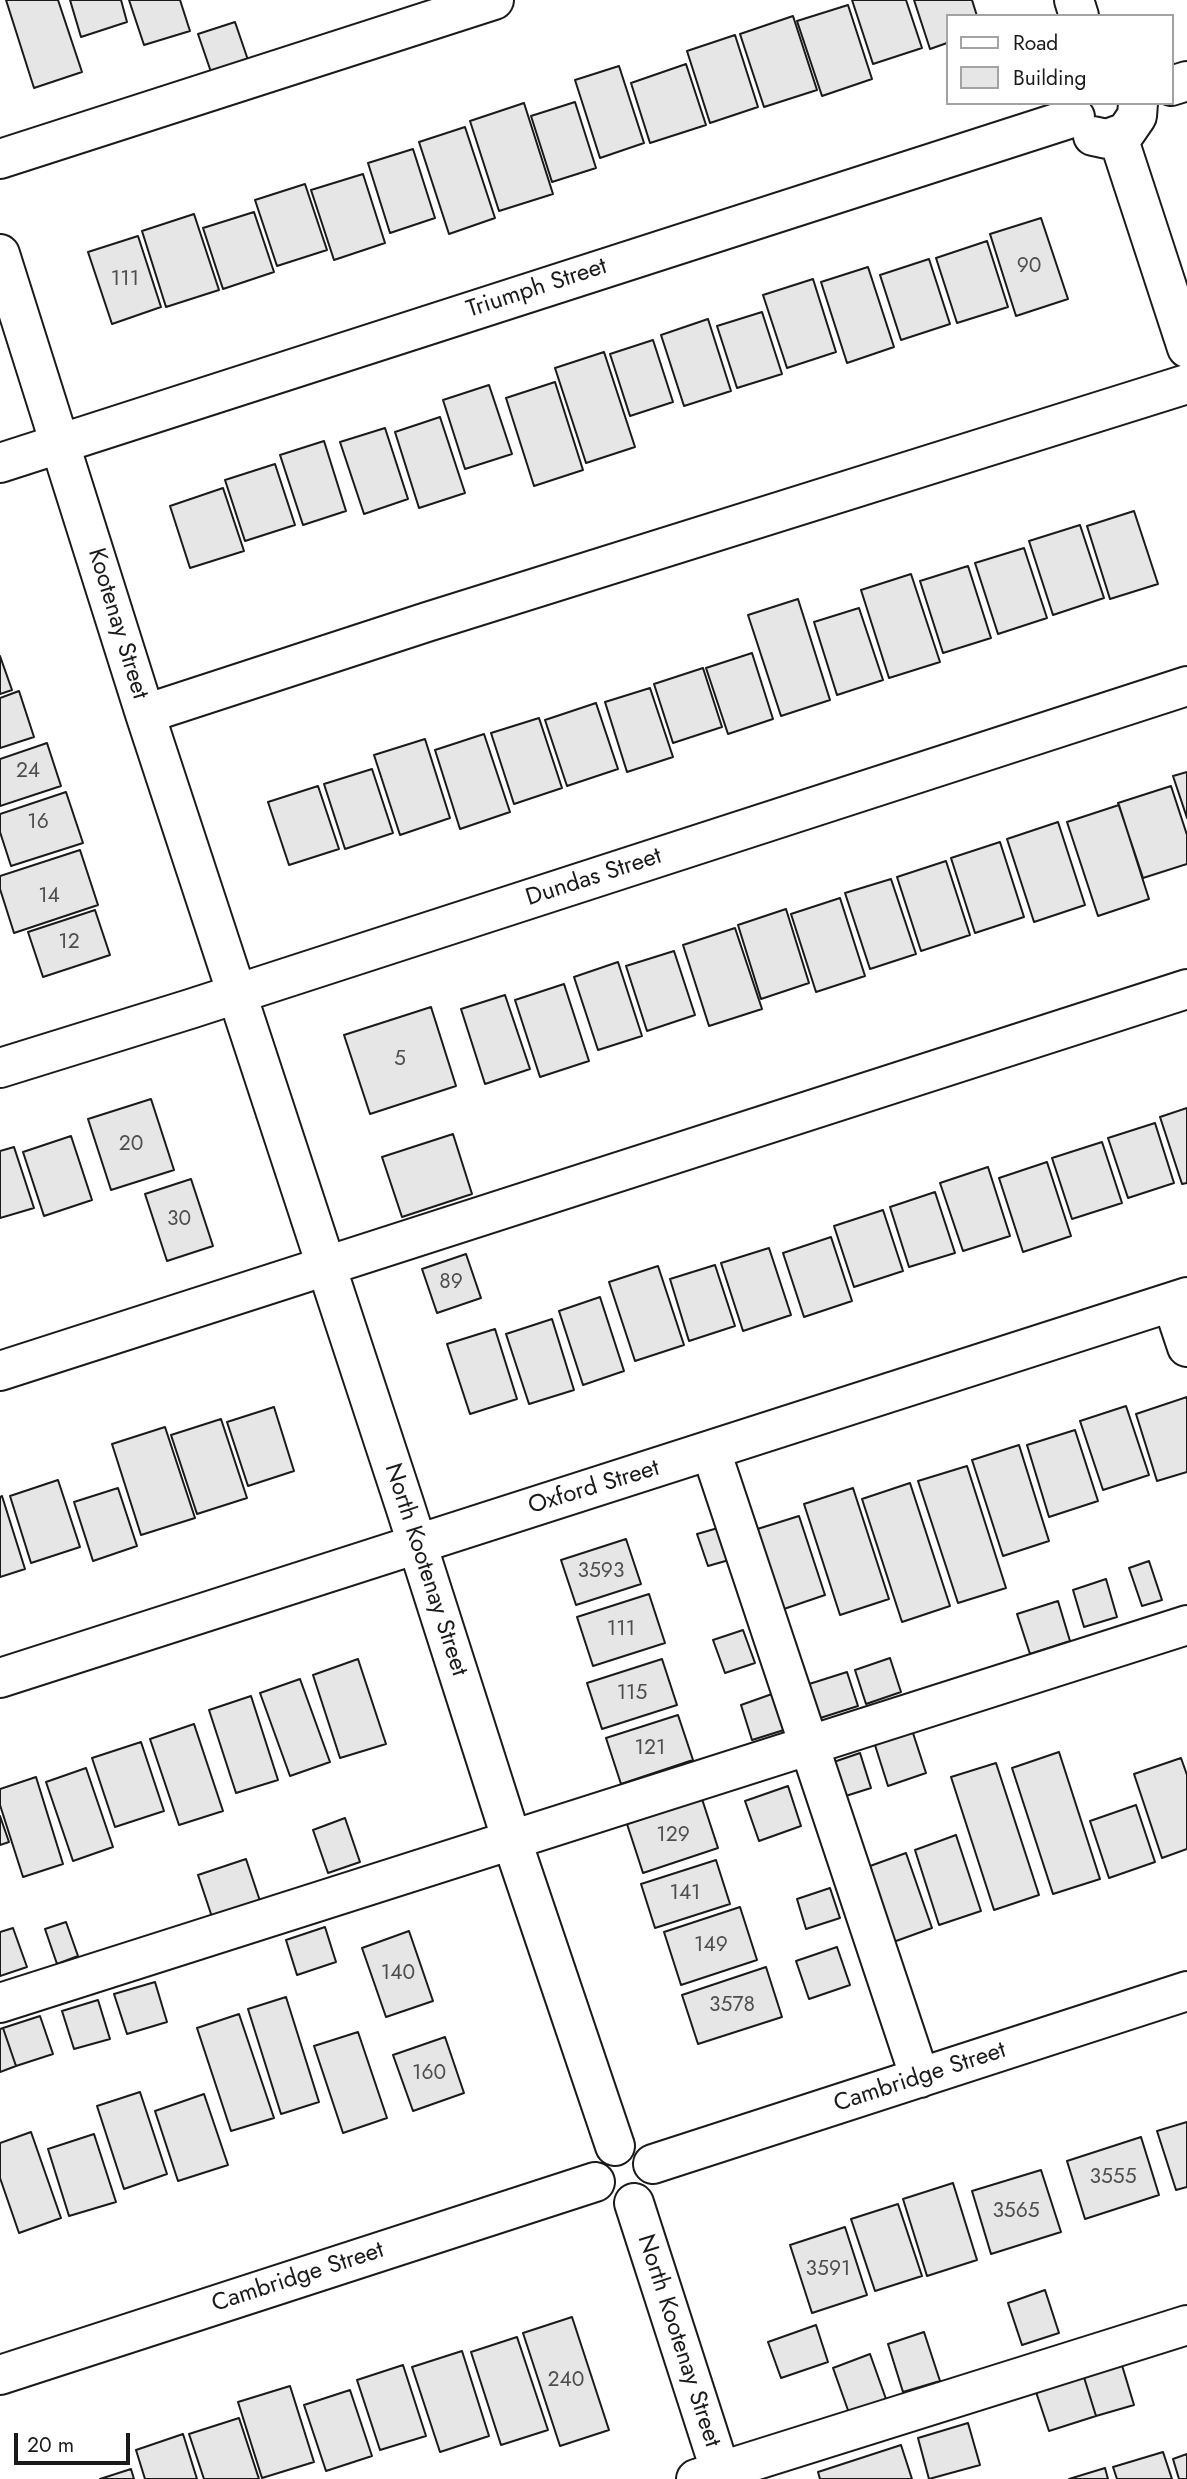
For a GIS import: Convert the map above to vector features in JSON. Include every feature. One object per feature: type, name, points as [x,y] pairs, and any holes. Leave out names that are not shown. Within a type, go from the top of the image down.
[{"type":"street","points":[[0,159],[494,0]]},
{"type":"street","points":[[1074,110],[1088,134],[1097,138],[1118,137],[1133,125],[1138,105]]},
{"type":"street","name":"Triumph Street","points":[[0,463],[1074,110]]},
{"type":"street","points":[[1118,137],[1187,348]]},
{"type":"street","name":"Kootenay Street","points":[[0,254],[145,714],[238,993]]},
{"type":"street","points":[[145,714],[440,618],[1187,384]]},
{"type":"street","name":"Dundas Street","points":[[0,1068],[1187,686]]},
{"type":"street","points":[[0,1371],[1187,989]]},
{"type":"street","name":"North Kootenay Street","points":[[238,993],[512,1841],[615,2146]]},
{"type":"street","points":[[1179,1299],[1187,1347]]},
{"type":"street","name":"Oxford Street","points":[[0,1678],[1179,1299]]},
{"type":"street","points":[[710,1451],[920,2078]]},
{"type":"street","points":[[0,2003],[1187,1625]]},
{"type":"street","name":"Cambridge Street","points":[[653,2164],[1187,1991]]},
{"type":"street","points":[[627,2144],[638,2147],[647,2154],[653,2164],[655,2176],[652,2188],[634,2203],[610,2201],[601,2193],[595,2182],[598,2160],[605,2151],[615,2146],[627,2144]]},
{"type":"street","name":"Cambridge Street","points":[[0,2375],[595,2182]]},
{"type":"street","name":"North Kootenay Street","points":[[634,2203],[713,2476]]},
{"type":"street","points":[[713,2476],[1187,2325]]},
{"type":"building","points":[[6,0],[58,0],[82,72],[34,88]]},
{"type":"building","points":[[70,0],[121,0],[127,22],[81,37]]},
{"type":"building","points":[[129,0],[180,0],[190,31],[144,45]]},
{"type":"building","points":[[852,0],[906,0],[922,48],[873,64]]},
{"type":"building","points":[[914,0],[972,0],[976,14],[946,14],[946,43],[930,49]]},
{"type":"building","points":[[848,5],[872,79],[822,96],[797,21]]},
{"type":"building","points":[[793,16],[817,90],[764,107],[740,34]]},
{"type":"building","points":[[235,22],[248,60],[211,72],[198,34]]},
{"type":"building","points":[[735,35],[758,107],[710,123],[687,51]]},
{"type":"building","points":[[686,64],[706,125],[650,143],[631,83]]},
{"type":"building","points":[[619,66],[644,143],[600,158],[575,80]]},
{"type":"building","points":[[575,102],[596,168],[552,182],[531,116]]},
{"type":"building","points":[[524,103],[553,194],[499,211],[470,121]]},
{"type":"building","points":[[465,127],[495,218],[449,234],[419,142]]},
{"type":"building","points":[[413,149],[435,218],[390,233],[368,163]]},
{"type":"building","points":[[363,174],[385,243],[334,260],[311,190]]},
{"type":"building","points":[[305,184],[327,250],[277,266],[255,200]]},
{"type":"building","points":[[254,212],[274,272],[223,289],[203,228]]},
{"type":"building","points":[[194,214],[219,290],[166,307],[142,231]]},
{"type":"building","points":[[1041,218],[1068,299],[1016,316],[990,234]]},
{"type":"building","points":[[138,236],[161,307],[112,324],[88,252]]},
{"type":"building","points":[[987,241],[1008,307],[957,323],[936,258]]},
{"type":"building","points":[[929,259],[950,324],[901,340],[880,275]]},
{"type":"building","points":[[868,267],[894,347],[847,363],[821,282]]},
{"type":"building","points":[[813,279],[836,352],[787,368],[763,295]]},
{"type":"building","points":[[762,312],[782,374],[737,388],[717,326]]},
{"type":"building","points":[[708,319],[731,391],[684,406],[661,335]]},
{"type":"building","points":[[653,340],[673,402],[630,416],[610,354]]},
{"type":"building","points":[[604,352],[635,447],[586,463],[555,368]]},
{"type":"building","points":[[555,382],[583,470],[534,486],[506,398]]},
{"type":"building","points":[[489,385],[512,454],[465,469],[443,400]]},
{"type":"building","points":[[440,417],[465,493],[419,508],[395,432]]},
{"type":"building","points":[[385,428],[408,499],[364,514],[340,442]]},
{"type":"building","points":[[324,441],[346,511],[303,525],[280,455]]},
{"type":"building","points":[[275,464],[295,525],[245,541],[225,480]]},
{"type":"building","points":[[223,488],[244,551],[190,568],[170,506]]},
{"type":"building","points":[[1134,511],[1158,584],[1110,599],[1087,526]]},
{"type":"building","points":[[1080,525],[1104,598],[1053,615],[1029,541]]},
{"type":"building","points":[[1024,548],[1047,618],[998,634],[975,563]]},
{"type":"building","points":[[968,566],[991,638],[943,653],[920,581]]},
{"type":"building","points":[[911,574],[940,662],[889,678],[861,590]]},
{"type":"building","points":[[798,599],[830,700],[781,716],[748,615]]},
{"type":"building","points":[[859,608],[883,680],[837,695],[814,622]]},
{"type":"building","points":[[752,653],[773,719],[728,734],[706,668]]},
{"type":"building","points":[[0,656],[12,690],[0,694]]},
{"type":"building","points":[[703,668],[722,727],[673,743],[654,684]]},
{"type":"building","points":[[650,688],[673,757],[627,772],[605,702]]},
{"type":"building","points":[[19,691],[34,737],[0,748],[0,698]]},
{"type":"building","points":[[596,703],[618,769],[567,786],[545,720]]},
{"type":"building","points":[[539,718],[562,788],[514,804],[491,733]]},
{"type":"building","points":[[484,734],[510,812],[460,829],[435,750]]},
{"type":"building","points":[[425,739],[450,818],[400,835],[374,755]]},
{"type":"building","points":[[47,743],[61,786],[0,806],[0,759]]},
{"type":"building","points":[[372,769],[393,833],[345,849],[324,784]]},
{"type":"building","points":[[1187,772],[1187,818],[1173,776]]},
{"type":"building","points":[[318,786],[339,849],[289,865],[268,802]]},
{"type":"building","points":[[1171,786],[1187,835],[1187,864],[1143,878],[1118,803]]},
{"type":"building","points":[[66,792],[83,843],[11,866],[0,832],[0,814]]},
{"type":"building","points":[[1119,805],[1149,899],[1098,916],[1067,822]]},
{"type":"building","points":[[1058,822],[1085,905],[1034,922],[1007,839]]},
{"type":"building","points":[[1000,842],[1024,917],[975,933],[951,858]]},
{"type":"building","points":[[80,850],[98,905],[14,933],[0,889],[0,876]]},
{"type":"building","points":[[946,861],[970,935],[921,951],[897,877]]},
{"type":"building","points":[[891,879],[916,954],[870,969],[845,893]]},
{"type":"building","points":[[840,898],[865,976],[816,992],[791,914]]},
{"type":"building","points":[[786,909],[809,983],[761,999],[738,925]]},
{"type":"building","points":[[95,910],[110,955],[43,977],[28,932]]},
{"type":"building","points":[[735,928],[762,1009],[709,1026],[683,945]]},
{"type":"building","points":[[674,951],[695,1015],[647,1031],[626,966]]},
{"type":"building","points":[[618,962],[642,1036],[598,1050],[574,977]]},
{"type":"building","points":[[564,984],[589,1061],[540,1077],[515,1000]]},
{"type":"building","points":[[505,995],[530,1069],[485,1084],[461,1009]]},
{"type":"building","points":[[431,1007],[456,1086],[370,1114],[344,1035]]},
{"type":"building","points":[[151,1099],[174,1170],[111,1190],[88,1119]]},
{"type":"building","points":[[1187,1108],[1187,1183],[1182,1184],[1160,1117]]},
{"type":"building","points":[[1155,1123],[1174,1183],[1128,1198],[1108,1138]]},
{"type":"building","points":[[453,1134],[472,1194],[402,1217],[382,1157]]},
{"type":"building","points":[[71,1136],[92,1200],[44,1216],[23,1152]]},
{"type":"building","points":[[1102,1142],[1122,1203],[1072,1219],[1052,1158]]},
{"type":"building","points":[[14,1147],[34,1208],[0,1218],[0,1151]]},
{"type":"building","points":[[1047,1162],[1071,1236],[1023,1252],[999,1178]]},
{"type":"building","points":[[988,1167],[1010,1236],[963,1251],[940,1183]]},
{"type":"building","points":[[191,1179],[213,1246],[167,1261],[145,1194]]},
{"type":"building","points":[[935,1192],[955,1253],[909,1267],[890,1207]]},
{"type":"building","points":[[883,1210],[903,1271],[854,1287],[834,1226]]},
{"type":"building","points":[[831,1237],[852,1301],[804,1317],[783,1253]]},
{"type":"building","points":[[769,1248],[791,1315],[743,1331],[721,1263]]},
{"type":"building","points":[[466,1254],[481,1298],[437,1313],[422,1269]]},
{"type":"building","points":[[715,1265],[735,1326],[689,1341],[670,1279]]},
{"type":"building","points":[[658,1266],[684,1345],[635,1361],[609,1282]]},
{"type":"building","points":[[600,1297],[624,1371],[583,1385],[559,1311]]},
{"type":"building","points":[[552,1319],[574,1390],[529,1404],[506,1334]]},
{"type":"building","points":[[495,1329],[517,1399],[470,1414],[447,1344]]},
{"type":"building","points":[[1187,1397],[1187,1472],[1157,1481],[1136,1414]]},
{"type":"building","points":[[1126,1406],[1149,1475],[1103,1490],[1080,1421]]},
{"type":"building","points":[[274,1407],[294,1471],[248,1486],[227,1422]]},
{"type":"building","points":[[221,1419],[247,1498],[197,1514],[171,1435]]},
{"type":"building","points":[[165,1427],[195,1518],[141,1535],[112,1444]]},
{"type":"building","points":[[1075,1430],[1098,1501],[1049,1517],[1027,1445]]},
{"type":"building","points":[[1019,1445],[1049,1541],[1003,1556],[972,1460]]},
{"type":"building","points":[[967,1466],[1006,1588],[958,1603],[918,1481]]},
{"type":"building","points":[[58,1480],[80,1547],[31,1563],[10,1496]]},
{"type":"building","points":[[910,1483],[950,1606],[902,1622],[862,1499]]},
{"type":"building","points":[[118,1488],[137,1546],[93,1561],[74,1502]]},
{"type":"building","points":[[853,1488],[889,1599],[840,1615],[804,1504]]},
{"type":"building","points":[[2,1496],[25,1569],[0,1577],[0,1497]]},
{"type":"building","points":[[799,1516],[825,1595],[778,1611],[751,1531]]},
{"type":"building","points":[[718,1528],[729,1560],[708,1566],[697,1534]]},
{"type":"building","points":[[626,1539],[641,1584],[576,1605],[561,1560]]},
{"type":"building","points":[[1149,1561],[1162,1600],[1142,1606],[1129,1568]]},
{"type":"building","points":[[1106,1579],[1117,1617],[1084,1627],[1073,1590]]},
{"type":"building","points":[[649,1594],[665,1643],[593,1666],[577,1617]]},
{"type":"building","points":[[1058,1601],[1070,1641],[1030,1654],[1017,1614]]},
{"type":"building","points":[[743,1630],[755,1663],[725,1673],[713,1640]]},
{"type":"building","points":[[890,1658],[901,1692],[866,1704],[855,1670]]},
{"type":"building","points":[[358,1659],[386,1744],[340,1758],[313,1675]]},
{"type":"building","points":[[662,1659],[677,1705],[602,1729],[587,1683]]},
{"type":"building","points":[[847,1672],[858,1706],[817,1719],[806,1685]]},
{"type":"building","points":[[300,1679],[330,1762],[290,1776],[260,1693]]},
{"type":"building","points":[[772,1694],[784,1730],[752,1740],[741,1705]]},
{"type":"building","points":[[251,1696],[278,1780],[236,1793],[209,1710]]},
{"type":"building","points":[[678,1715],[693,1760],[621,1784],[606,1738]]},
{"type":"building","points":[[194,1724],[223,1811],[179,1825],[150,1739]]},
{"type":"building","points":[[912,1730],[926,1773],[888,1786],[874,1742]]},
{"type":"building","points":[[141,1742],[164,1811],[115,1827],[92,1758]]},
{"type":"building","points":[[1059,1752],[1100,1879],[1053,1894],[1012,1768]]},
{"type":"building","points":[[860,1753],[871,1788],[833,1800],[822,1766]]},
{"type":"building","points":[[1181,1758],[1187,1775],[1187,1849],[1162,1858],[1134,1774]]},
{"type":"building","points":[[996,1763],[1039,1895],[994,1910],[951,1777]]},
{"type":"building","points":[[86,1768],[113,1847],[73,1861],[46,1782]]},
{"type":"building","points":[[36,1777],[63,1864],[23,1877],[0,1805],[0,1789]]},
{"type":"building","points":[[788,1786],[801,1826],[759,1841],[745,1801]]},
{"type":"building","points":[[702,1799],[718,1848],[643,1873],[627,1824]]},
{"type":"building","points":[[1136,1805],[1155,1862],[1109,1878],[1090,1821]]},
{"type":"building","points":[[0,1816],[9,1842],[0,1845]]},
{"type":"building","points":[[345,1818],[360,1862],[328,1873],[313,1830]]},
{"type":"building","points":[[956,1835],[981,1911],[939,1925],[915,1850]]},
{"type":"building","points":[[906,1853],[932,1928],[885,1945],[859,1870]]},
{"type":"building","points":[[246,1859],[260,1901],[212,1917],[198,1875]]},
{"type":"building","points":[[716,1860],[730,1904],[655,1928],[641,1884]]},
{"type":"building","points":[[830,1888],[840,1918],[806,1929],[797,1899]]},
{"type":"building","points":[[740,1907],[757,1960],[681,1985],[664,1932]]},
{"type":"building","points":[[66,1922],[78,1956],[57,1964],[45,1929]]},
{"type":"building","points":[[325,1927],[336,1962],[297,1975],[286,1940]]},
{"type":"building","points":[[13,1928],[27,1967],[0,1976],[0,1932]]},
{"type":"building","points":[[409,1931],[433,2001],[386,2017],[362,1948]]},
{"type":"building","points":[[837,1947],[850,1985],[809,1999],[796,1961]]},
{"type":"building","points":[[766,1967],[782,2017],[698,2044],[682,1995]]},
{"type":"building","points":[[155,1982],[167,2022],[127,2034],[114,1994]]},
{"type":"building","points":[[286,1997],[319,2102],[281,2114],[248,2009]]},
{"type":"building","points":[[98,2000],[110,2039],[74,2049],[62,2011]]},
{"type":"building","points":[[239,2014],[274,2118],[231,2131],[197,2028]]},
{"type":"building","points":[[40,2016],[53,2054],[16,2066],[3,2028]]},
{"type":"building","points":[[3,2028],[16,2066],[0,2072],[0,2029]]},
{"type":"building","points":[[358,2032],[387,2118],[343,2133],[314,2046]]},
{"type":"building","points":[[445,2037],[464,2093],[413,2111],[393,2055]]},
{"type":"building","points":[[140,2092],[167,2174],[124,2189],[97,2106]]},
{"type":"building","points":[[204,2094],[228,2165],[178,2181],[155,2111]]},
{"type":"building","points":[[1187,2122],[1187,2187],[1176,2190],[1157,2131]]},
{"type":"building","points":[[31,2132],[61,2218],[19,2233],[0,2178],[0,2143]]},
{"type":"building","points":[[94,2134],[116,2202],[69,2216],[48,2149]]},
{"type":"building","points":[[1141,2137],[1159,2195],[1085,2219],[1067,2161]]},
{"type":"building","points":[[1041,2170],[1061,2232],[991,2254],[972,2191]]},
{"type":"building","points":[[953,2183],[977,2260],[927,2276],[903,2199]]},
{"type":"building","points":[[898,2204],[922,2276],[875,2291],[851,2219]]},
{"type":"building","points":[[845,2227],[867,2295],[812,2313],[790,2245]]},
{"type":"building","points":[[1045,2290],[1059,2333],[1022,2345],[1008,2303]]},
{"type":"building","points":[[572,2317],[609,2430],[560,2446],[523,2333]]},
{"type":"building","points":[[816,2325],[828,2362],[781,2378],[768,2342]]},
{"type":"building","points":[[924,2332],[940,2381],[903,2392],[888,2344]]},
{"type":"building","points":[[517,2337],[548,2430],[501,2445],[471,2352]]},
{"type":"building","points":[[462,2351],[489,2436],[440,2452],[412,2367]]},
{"type":"building","points":[[870,2354],[886,2399],[849,2413],[833,2368]]},
{"type":"building","points":[[1121,2362],[1134,2405],[1096,2416],[1083,2374]]},
{"type":"building","points":[[403,2365],[426,2436],[380,2450],[357,2380]]},
{"type":"building","points":[[1083,2374],[1096,2416],[1049,2431],[1035,2389]]},
{"type":"building","points":[[290,2386],[314,2462],[262,2478],[238,2402]]},
{"type":"building","points":[[350,2390],[372,2456],[326,2471],[304,2405]]},
{"type":"building","points":[[239,2418],[259,2479],[204,2479],[189,2434]]},
{"type":"building","points":[[968,2423],[980,2465],[929,2479],[918,2438]]},
{"type":"building","points":[[183,2434],[197,2479],[145,2479],[136,2450]]},
{"type":"building","points":[[901,2445],[912,2479],[820,2479],[818,2472]]},
{"type":"building","points":[[1163,2452],[1172,2479],[1117,2479],[1113,2467]]},
{"type":"building","points":[[1187,2454],[1187,2479],[1179,2479],[1173,2459]]},
{"type":"building","points":[[1105,2468],[1108,2479],[1069,2479]]},
{"type":"building","points":[[131,2469],[134,2479],[100,2479]]}]
